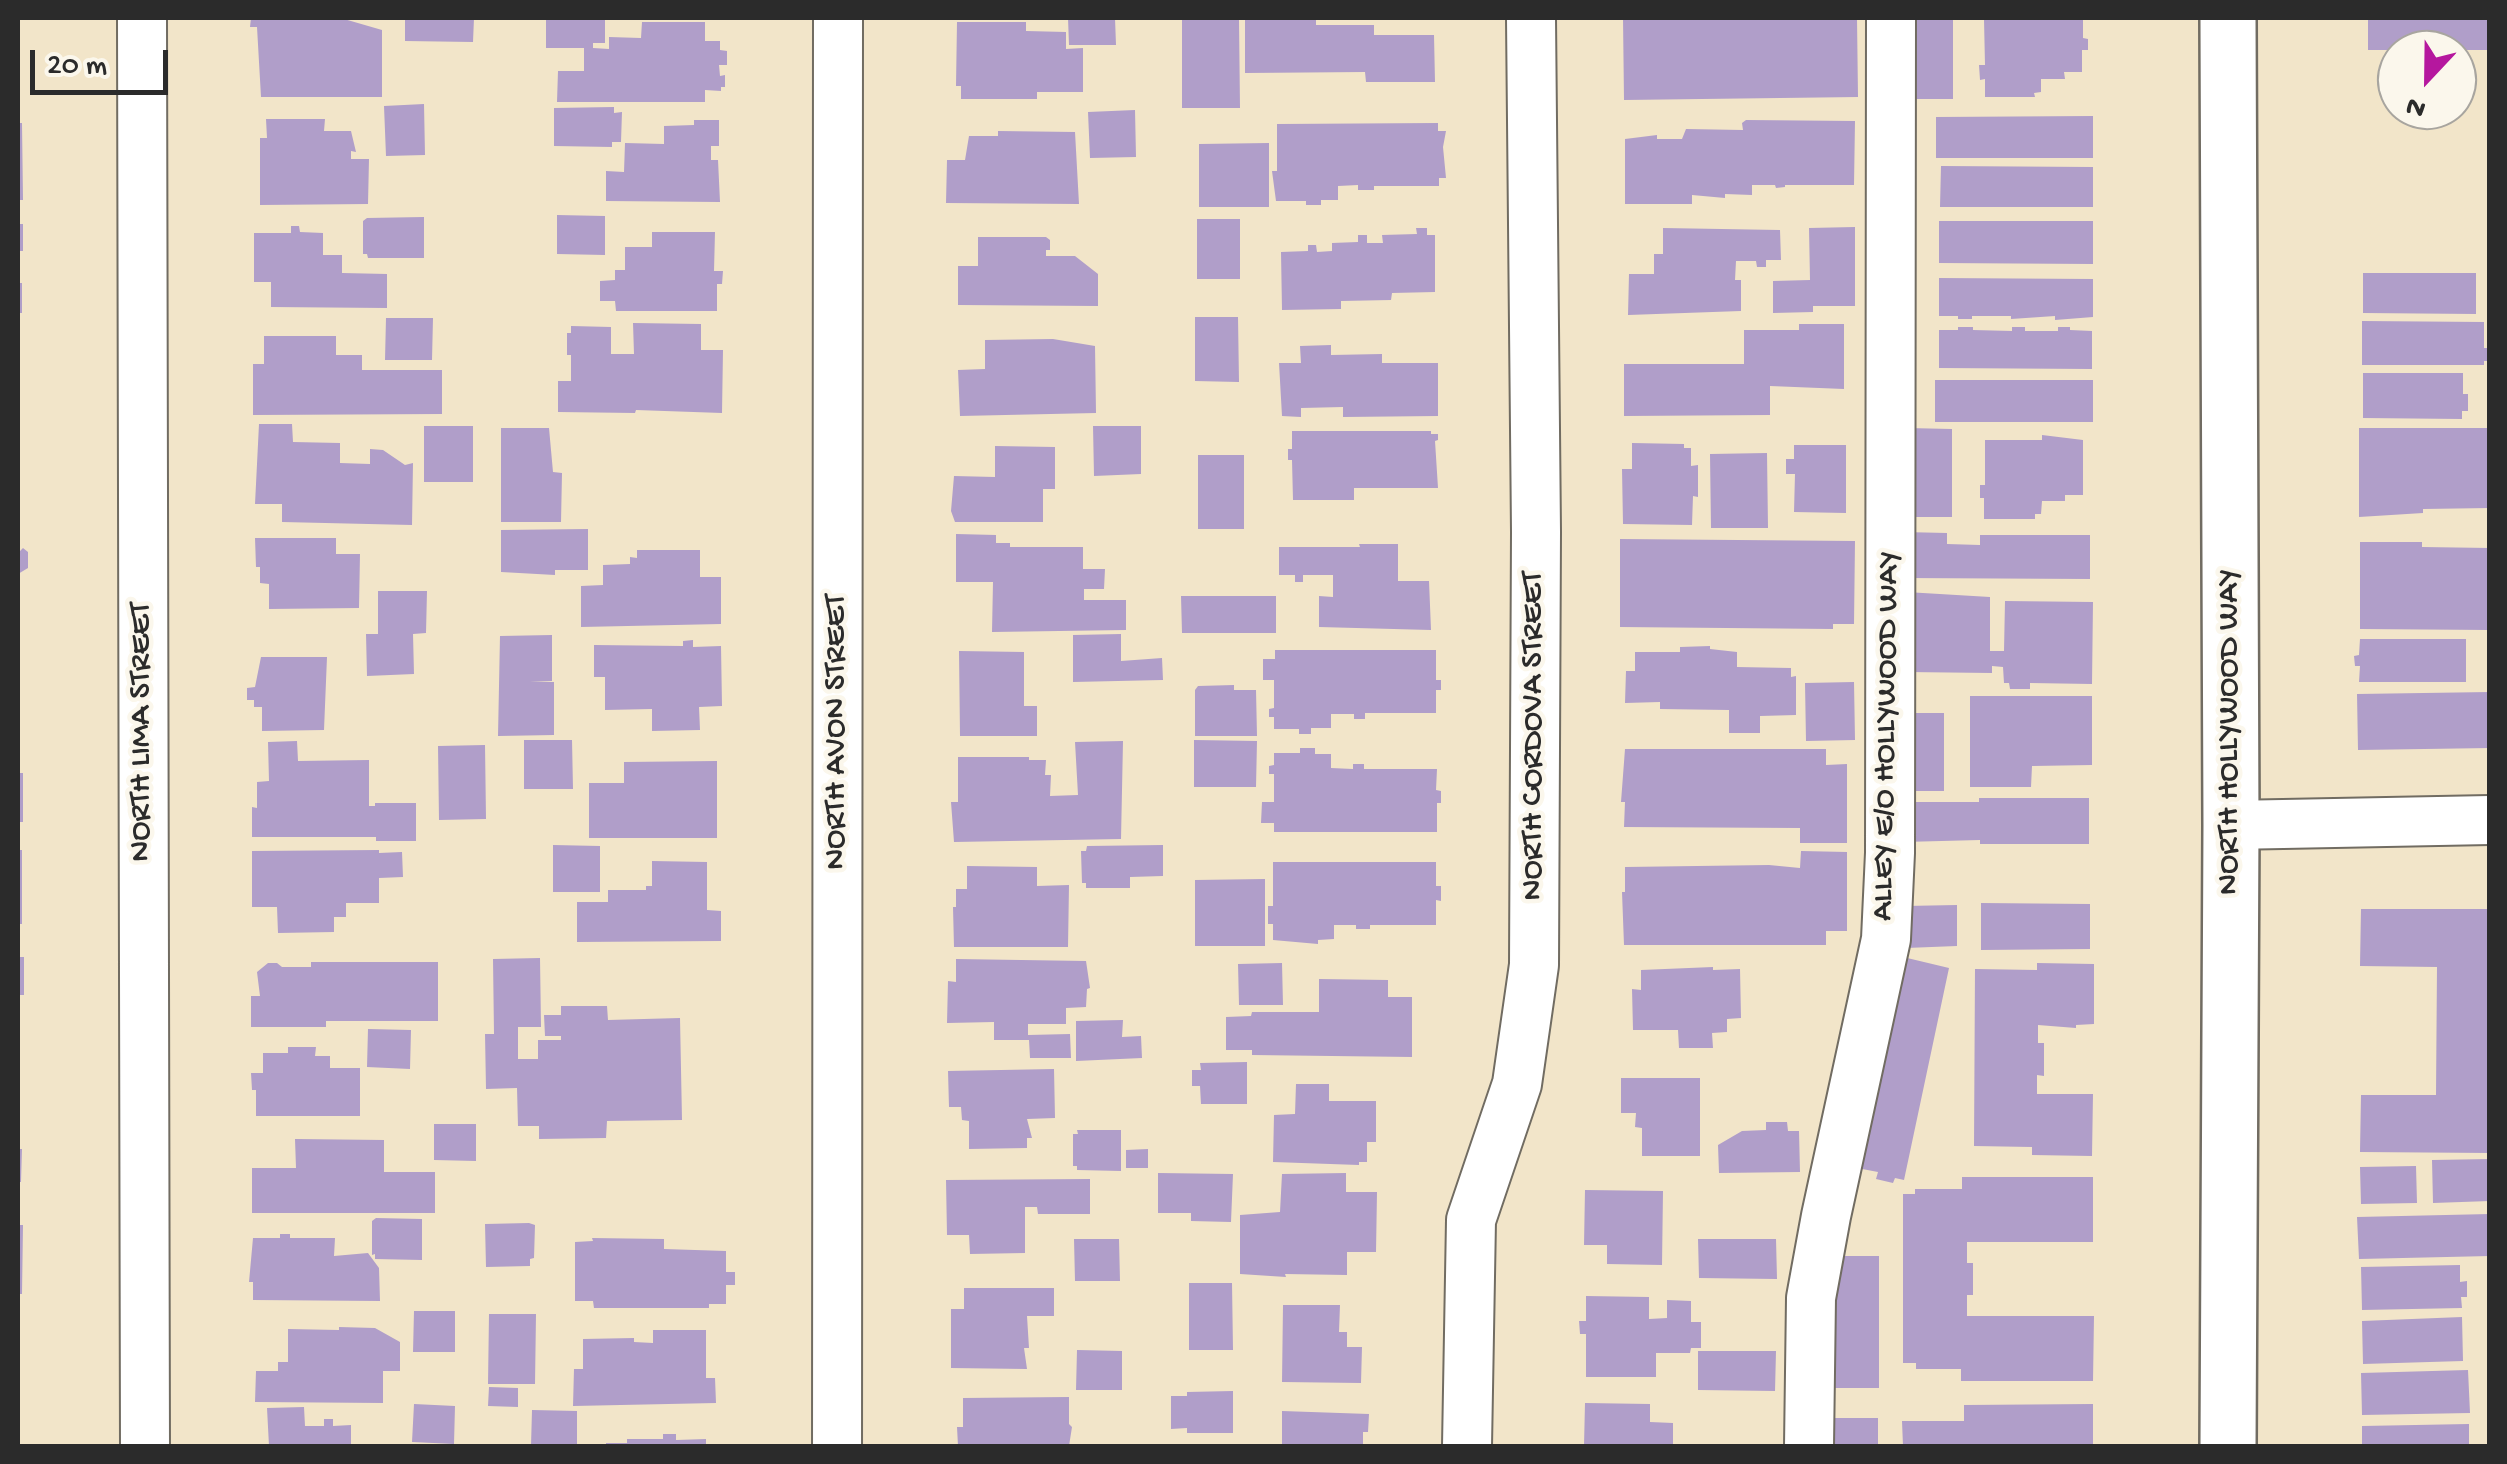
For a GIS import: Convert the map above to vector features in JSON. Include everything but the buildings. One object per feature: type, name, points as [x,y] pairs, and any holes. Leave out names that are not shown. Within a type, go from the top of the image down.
[{"type":"main road","name":"NORTH HOLLYWOOD WAY","points":[[2228,18],[2232,825],[2228,1446]]},
{"type":"street","name":"NORTH LIMA STREET","points":[[142,18],[144,1446]]},
{"type":"street","name":"NORTH AVON STREET","points":[[837,1446],[838,18]]},
{"type":"street","name":"NORTH CORDOVA STREET","points":[[1468,1446],[1471,1220],[1517,1084],[1534,965],[1536,532],[1531,18]]},
{"type":"street","name":"ALLEY E/O HOLLYWOOD WAY","points":[[1810,1446],[1811,1298],[1886,939],[1890,854],[1891,18]]},
{"type":"street","points":[[2232,825],[2490,820]]}]
